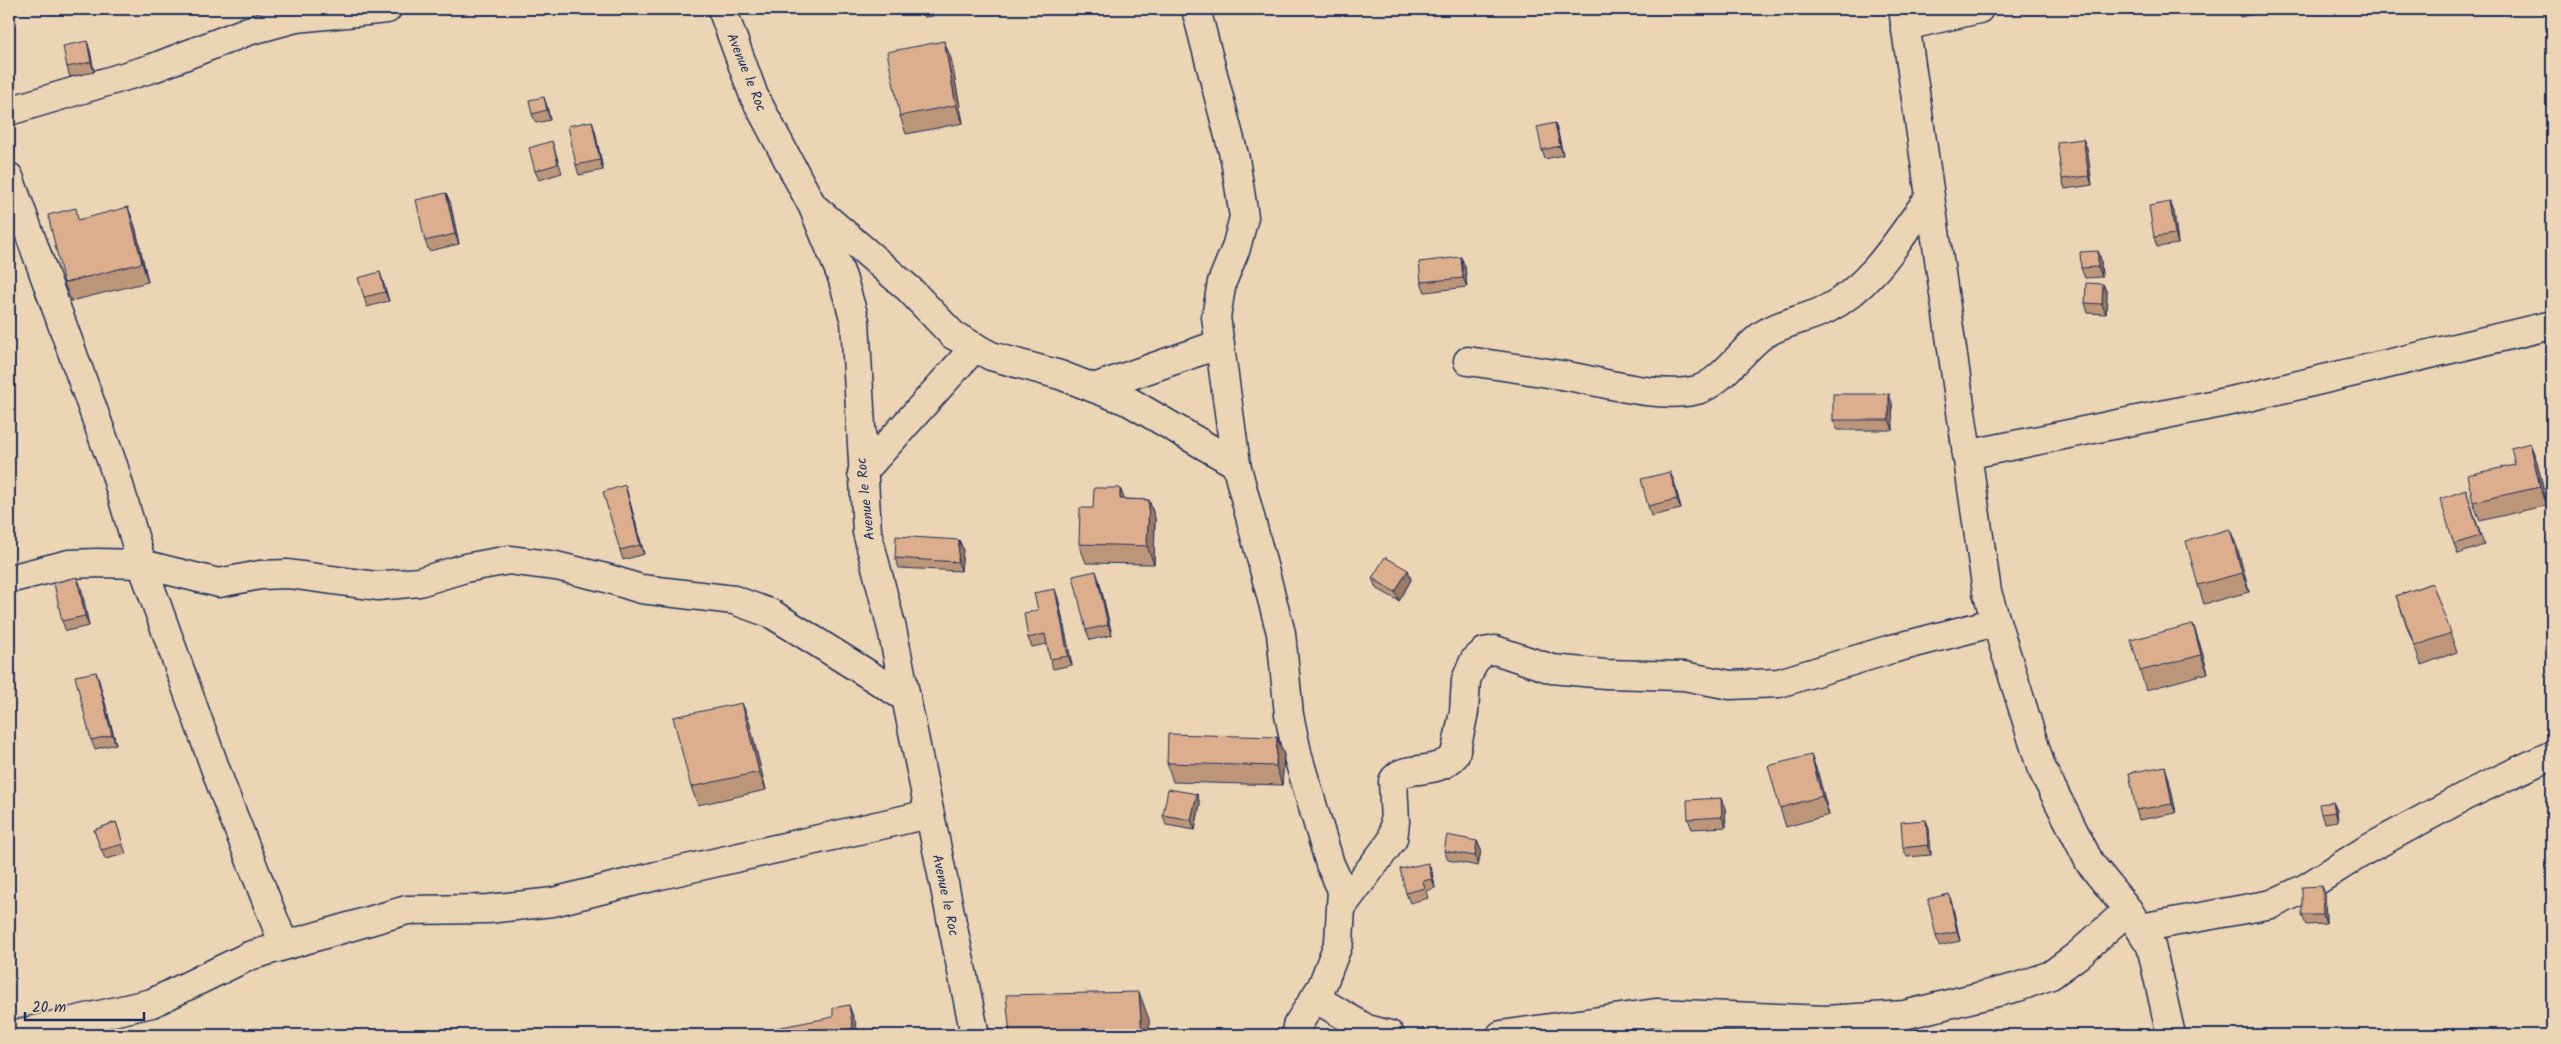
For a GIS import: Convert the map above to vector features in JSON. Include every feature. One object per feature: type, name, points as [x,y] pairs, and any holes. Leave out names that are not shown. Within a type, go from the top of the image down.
[{"type":"street","points":[[9,110],[153,68],[248,31],[296,18],[386,9]]},
{"type":"street","name":"Avenue le Roc","points":[[722,9],[754,96],[813,207],[842,277],[855,321],[866,532],[892,629],[975,1035]]},
{"type":"street","points":[[1196,9],[1235,159],[1244,217],[1236,248],[1222,282],[1216,317],[1236,464],[1281,633],[1289,715],[1298,757],[1330,864],[1342,890],[1343,905],[1339,942],[1315,998],[1297,1026],[1296,1035]]},
{"type":"street","points":[[1979,9],[1904,17],[1987,592],[2041,767],[2090,863],[2134,919],[2151,946],[2171,1035]]},
{"type":"street","points":[[9,177],[114,468],[142,564],[223,790],[284,945]]},
{"type":"street","points":[[1468,361],[1638,389],[1674,392],[1698,389],[1725,372],[1763,335],[1787,323],[1827,309],[1852,293],[1879,265],[1930,198]]},
{"type":"street","points":[[813,207],[910,289],[953,335],[991,356],[1060,376],[1130,402],[1236,464]]},
{"type":"street","points":[[1966,455],[2240,399],[2552,325]]},
{"type":"street","points":[[1094,388],[1220,344]]},
{"type":"street","points":[[862,473],[975,347]]},
{"type":"street","points":[[9,579],[69,564],[142,564],[219,582],[260,575],[288,574],[377,586],[419,582],[465,568],[509,560],[556,566],[641,589],[734,600],[772,614],[906,698]]},
{"type":"street","points":[[1343,905],[1393,839],[1395,822],[1393,782],[1396,776],[1402,772],[1438,769],[1455,755],[1459,746],[1466,680],[1474,662],[1484,652],[1502,652],[1552,669],[1605,674],[1684,676],[1730,685],[1779,683],[1888,650],[1996,622]]},
{"type":"street","points":[[1502,1035],[1656,1013],[1792,1027],[1826,1020],[1904,1015],[2018,987],[2051,975],[2086,949],[2134,919],[2272,904],[2304,889],[2366,850],[2467,795],[2552,755]]},
{"type":"street","points":[[12,1035],[152,1003],[249,956],[406,910],[488,909],[553,902],[656,876],[930,814]]},
{"type":"street","points":[[1315,998],[1367,1028],[1390,1035]]},
{"type":"building","points":[[87,41],[91,62],[67,67],[63,46]]},
{"type":"building","points":[[944,41],[956,105],[900,116],[887,52]]},
{"type":"building","points":[[544,97],[547,110],[532,114],[529,100]]},
{"type":"building","points":[[592,121],[600,160],[576,165],[568,126]]},
{"type":"building","points":[[1555,123],[1560,146],[1542,150],[1537,127]]},
{"type":"building","points":[[2083,139],[2089,176],[2062,179],[2057,142]]},
{"type":"building","points":[[552,141],[558,164],[535,171],[529,148]]},
{"type":"building","points":[[446,193],[455,234],[425,241],[416,200]]},
{"type":"building","points":[[2170,202],[2175,234],[2154,237],[2149,206]]},
{"type":"building","points":[[128,207],[142,263],[64,283],[48,215],[76,208],[78,220]]},
{"type":"building","points":[[2098,251],[2098,267],[2081,268],[2080,252]]},
{"type":"building","points":[[1461,257],[1463,278],[1421,282],[1419,262]]},
{"type":"building","points":[[380,272],[385,292],[364,297],[358,278]]},
{"type":"building","points":[[2086,283],[2103,284],[2102,304],[2085,303]]},
{"type":"building","points":[[1833,394],[1889,394],[1889,420],[1833,420]]},
{"type":"building","points":[[2530,443],[2540,487],[2473,502],[2467,475],[2515,465],[2511,448]]},
{"type":"building","points":[[1670,472],[1677,499],[1648,506],[1641,479]]},
{"type":"building","points":[[625,485],[640,545],[620,550],[603,492]]},
{"type":"building","points":[[1094,488],[1120,488],[1120,499],[1149,500],[1147,546],[1079,544],[1080,508],[1093,508]]},
{"type":"building","points":[[2466,490],[2480,536],[2454,544],[2440,499]]},
{"type":"building","points":[[2230,529],[2242,573],[2198,585],[2186,541]]},
{"type":"building","points":[[896,536],[959,540],[958,562],[895,558]]},
{"type":"building","points":[[1385,557],[1408,570],[1395,592],[1372,578]]},
{"type":"building","points":[[1096,571],[1108,625],[1086,630],[1073,576]]},
{"type":"building","points":[[77,577],[85,616],[62,621],[54,583]]},
{"type":"building","points":[[2432,583],[2451,633],[2415,646],[2396,596]]},
{"type":"building","points":[[1055,589],[1068,656],[1050,659],[1045,634],[1028,638],[1024,613],[1038,610],[1034,593]]},
{"type":"building","points":[[2193,624],[2201,655],[2140,671],[2131,640]]},
{"type":"building","points":[[96,672],[112,735],[91,740],[75,676]]},
{"type":"building","points":[[742,703],[759,772],[691,787],[673,717]]},
{"type":"building","points":[[1168,734],[1277,737],[1276,766],[1167,763]]},
{"type":"building","points":[[1811,755],[1822,796],[1780,808],[1768,766]]},
{"type":"building","points":[[2165,766],[2172,804],[2136,810],[2129,773]]},
{"type":"building","points":[[1168,789],[1197,794],[1191,820],[1163,815]]},
{"type":"building","points":[[1721,798],[1722,817],[1688,819],[1687,800]]},
{"type":"building","points":[[2333,802],[2335,812],[2321,814],[2319,804]]},
{"type":"building","points":[[1926,820],[1928,845],[1903,848],[1901,822]]},
{"type":"building","points":[[116,822],[123,844],[101,850],[94,830]]},
{"type":"building","points":[[1447,835],[1477,841],[1475,856],[1444,851]]},
{"type":"building","points":[[1428,863],[1432,879],[1423,881],[1425,888],[1406,893],[1400,869]]},
{"type":"building","points":[[2322,886],[2323,915],[2302,915],[2302,887]]},
{"type":"building","points":[[1949,894],[1957,932],[1936,936],[1928,899]]},
{"type":"building","points":[[1139,992],[1142,1035],[1010,1035],[1006,995]]},
{"type":"building","points":[[849,1005],[853,1028],[842,1031],[842,1035],[777,1035],[776,1028],[833,1017],[833,1008]]}]
